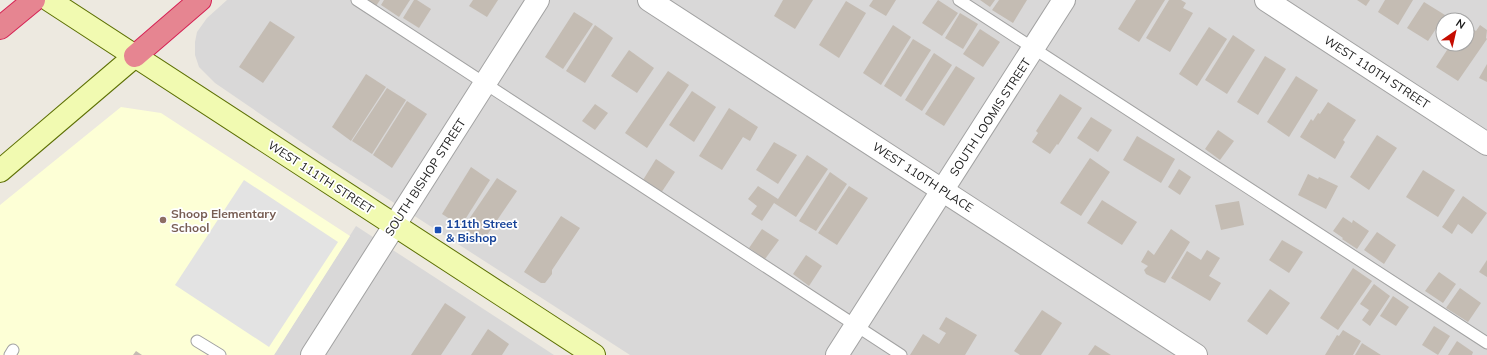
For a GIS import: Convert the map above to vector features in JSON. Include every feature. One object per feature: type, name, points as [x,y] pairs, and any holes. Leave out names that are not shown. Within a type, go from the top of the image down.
[{"type":"highway","points":[[0,28],[34,0]]},
{"type":"highway","points":[[128,51],[200,0]]},
{"type":"main road","name":"WEST 111TH STREET","points":[[49,0],[594,355]]},
{"type":"main road","points":[[0,171],[128,51]]},
{"type":"street","name":"SOUTH BISHOP STREET","points":[[312,355],[538,0]]},
{"type":"street","name":"WEST 110TH PLACE","points":[[649,0],[1196,355]]},
{"type":"street","name":"SOUTH LOOMIS STREET","points":[[837,355],[1064,0]]},
{"type":"street","name":"WEST 110TH STREET","points":[[1266,0],[1487,144]]},
{"type":"lane","points":[[357,0],[901,355]]},
{"type":"lane","points":[[959,0],[1487,343]]},
{"type":"lane","points":[[197,341],[220,355]]},
{"type":"shaded area","points":[[227,0],[1487,0],[1487,355],[630,355],[320,155],[215,83],[199,67],[195,55],[197,32],[207,18]]},
{"type":"shaded area","name":"Shoop Elementary School","points":[[121,107],[161,113],[350,236],[274,355],[0,355],[0,205]]},
{"type":"shaded area","points":[[244,180],[338,242],[269,347],[175,285]]},
{"type":"shaded area","points":[[356,226],[554,355],[274,355]]},
{"type":"building","points":[[368,0],[380,0],[376,6]]},
{"type":"building","points":[[384,0],[410,0],[399,17],[381,5]]},
{"type":"building","points":[[414,0],[417,0],[431,9],[419,28],[403,18]]},
{"type":"building","points":[[473,0],[498,0],[487,17],[469,6]]},
{"type":"building","points":[[783,0],[813,0],[795,29],[774,16]]},
{"type":"building","points":[[873,0],[896,0],[886,16],[869,6]]},
{"type":"building","points":[[938,0],[958,13],[942,36],[922,23]]},
{"type":"building","points":[[980,0],[995,0],[990,7]]},
{"type":"building","points":[[999,0],[1027,0],[1013,23],[992,10]]},
{"type":"building","points":[[1136,0],[1165,0],[1139,42],[1118,29]]},
{"type":"building","points":[[1169,0],[1181,0],[1186,3],[1183,8],[1193,13],[1170,52],[1146,38]]},
{"type":"building","points":[[1357,0],[1370,0],[1366,6]]},
{"type":"building","points":[[1385,0],[1413,0],[1398,25],[1378,12]]},
{"type":"building","points":[[846,1],[866,13],[839,58],[819,45]]},
{"type":"building","points":[[1424,2],[1440,12],[1435,12],[1435,30],[1428,41],[1407,28]]},
{"type":"building","points":[[574,12],[593,24],[563,69],[545,57]]},
{"type":"building","points":[[960,13],[978,24],[963,49],[945,38]]},
{"type":"building","points":[[270,21],[295,37],[263,83],[239,67]]},
{"type":"building","points":[[595,25],[613,38],[585,83],[566,71]]},
{"type":"building","points":[[893,25],[911,37],[881,85],[863,73]]},
{"type":"building","points":[[1480,25],[1487,30],[1487,39],[1458,81],[1436,67],[1446,52],[1475,52],[1475,30]]},
{"type":"building","points":[[1209,27],[1227,39],[1197,86],[1179,74]]},
{"type":"building","points":[[980,29],[1000,42],[983,67],[963,54]]},
{"type":"building","points":[[1233,35],[1255,50],[1227,94],[1205,80]]},
{"type":"building","points":[[913,39],[931,50],[901,97],[884,86]]},
{"type":"building","points":[[629,50],[654,68],[637,93],[611,76]]},
{"type":"building","points":[[934,53],[952,65],[922,111],[905,100]]},
{"type":"building","points":[[1265,56],[1286,69],[1258,115],[1237,102]]},
{"type":"building","points":[[1487,64],[1487,82],[1479,78]]},
{"type":"building","points":[[956,66],[975,78],[944,126],[925,114]]},
{"type":"building","points":[[668,71],[689,85],[647,148],[625,133]]},
{"type":"building","points":[[366,74],[386,87],[351,141],[332,127]]},
{"type":"building","points":[[1296,76],[1318,90],[1289,137],[1267,122]]},
{"type":"building","points":[[387,88],[406,100],[372,154],[352,141]]},
{"type":"building","points":[[692,91],[716,107],[694,142],[669,125]]},
{"type":"building","points":[[1060,94],[1082,108],[1058,145],[1057,144],[1050,154],[1032,142],[1038,133],[1036,131]]},
{"type":"building","points":[[407,101],[427,114],[392,168],[373,155]]},
{"type":"building","points":[[1328,102],[1356,120],[1343,140],[1345,142],[1335,159],[1300,137],[1311,119],[1313,121]]},
{"type":"building","points":[[595,104],[608,113],[595,130],[582,121]]},
{"type":"building","points":[[729,108],[758,127],[750,141],[743,137],[722,170],[699,156]]},
{"type":"building","points":[[1091,117],[1112,130],[1098,152],[1077,138]]},
{"type":"building","points":[[1218,130],[1234,141],[1220,160],[1205,149]]},
{"type":"building","points":[[1377,135],[1397,148],[1369,190],[1350,177]]},
{"type":"building","points":[[1137,136],[1175,159],[1161,183],[1123,160]]},
{"type":"building","points":[[774,142],[797,155],[778,184],[756,170]]},
{"type":"building","points":[[807,155],[828,169],[796,217],[774,203],[762,221],[751,214],[757,206],[748,199],[758,186],[778,199]]},
{"type":"building","points":[[1090,158],[1110,172],[1081,216],[1060,203]]},
{"type":"building","points":[[656,159],[675,172],[661,193],[643,180]]},
{"type":"building","points":[[471,167],[490,180],[461,226],[442,214]]},
{"type":"building","points":[[1179,169],[1191,177],[1180,195],[1168,187]]},
{"type":"building","points":[[1423,170],[1455,190],[1438,217],[1406,197]]},
{"type":"building","points":[[830,172],[847,184],[816,231],[799,221]]},
{"type":"building","points":[[1308,174],[1318,179],[1319,177],[1338,186],[1326,209],[1298,195]]},
{"type":"building","points":[[497,178],[517,191],[483,241],[463,228]]},
{"type":"building","points":[[849,186],[868,198],[837,245],[818,233]]},
{"type":"building","points":[[1463,196],[1487,213],[1472,234],[1458,224],[1452,234],[1442,227]]},
{"type":"building","points":[[1102,200],[1137,222],[1122,245],[1087,223]]},
{"type":"building","points":[[1239,201],[1244,225],[1221,230],[1215,205]]},
{"type":"building","points":[[561,216],[580,228],[552,270],[552,274],[545,283],[541,283],[524,272]]},
{"type":"building","points":[[1343,217],[1352,223],[1353,220],[1369,231],[1357,249],[1333,231]]},
{"type":"building","points":[[762,229],[779,240],[765,259],[749,248]]},
{"type":"building","points":[[1171,229],[1190,242],[1165,283],[1146,274],[1144,270],[1148,266],[1141,262],[1148,250],[1154,255]]},
{"type":"building","points":[[1377,232],[1396,245],[1384,264],[1364,250]]},
{"type":"building","points":[[1282,240],[1303,252],[1289,273],[1269,260]]},
{"type":"building","points":[[1207,250],[1220,258],[1209,276],[1221,283],[1210,301],[1171,278],[1187,251],[1201,260]]},
{"type":"building","points":[[806,255],[822,266],[809,286],[793,274]]},
{"type":"building","points":[[1487,260],[1487,277],[1479,272]]},
{"type":"building","points":[[1353,268],[1372,281],[1338,330],[1320,318]]},
{"type":"building","points":[[1439,272],[1456,284],[1443,303],[1425,291]]},
{"type":"building","points":[[1374,284],[1390,296],[1370,326],[1362,320],[1369,310],[1360,304]]},
{"type":"building","points":[[1460,288],[1481,303],[1468,322],[1446,308]]},
{"type":"building","points":[[1270,289],[1290,303],[1267,335],[1247,321]]},
{"type":"building","points":[[1393,296],[1409,307],[1396,326],[1380,316]]},
{"type":"building","points":[[445,303],[466,317],[441,355],[411,355]]},
{"type":"building","points":[[1042,310],[1062,323],[1041,355],[1020,355],[1014,351]]},
{"type":"building","points":[[946,317],[977,335],[965,355],[910,355],[923,334],[939,344],[946,333],[939,329]]},
{"type":"building","points":[[1434,326],[1450,336],[1438,355],[1422,345]]},
{"type":"building","points":[[488,329],[509,344],[502,355],[471,355]]},
{"type":"building","points":[[1343,330],[1361,341],[1353,355],[1325,355],[1337,335],[1339,336]]},
{"type":"building","points":[[1457,341],[1473,352],[1472,355],[1448,355]]},
{"type":"building","points":[[1362,343],[1381,355],[1355,355]]},
{"type":"building","points":[[1095,345],[1111,355],[1088,355]]},
{"type":"building","points":[[136,351],[142,355],[133,355]]},
{"type":"place","name":"Shoop Elementary School","points":[[163,220]]},
{"type":"place","name":"111th Street & Bishop","points":[[438,230]]}]
